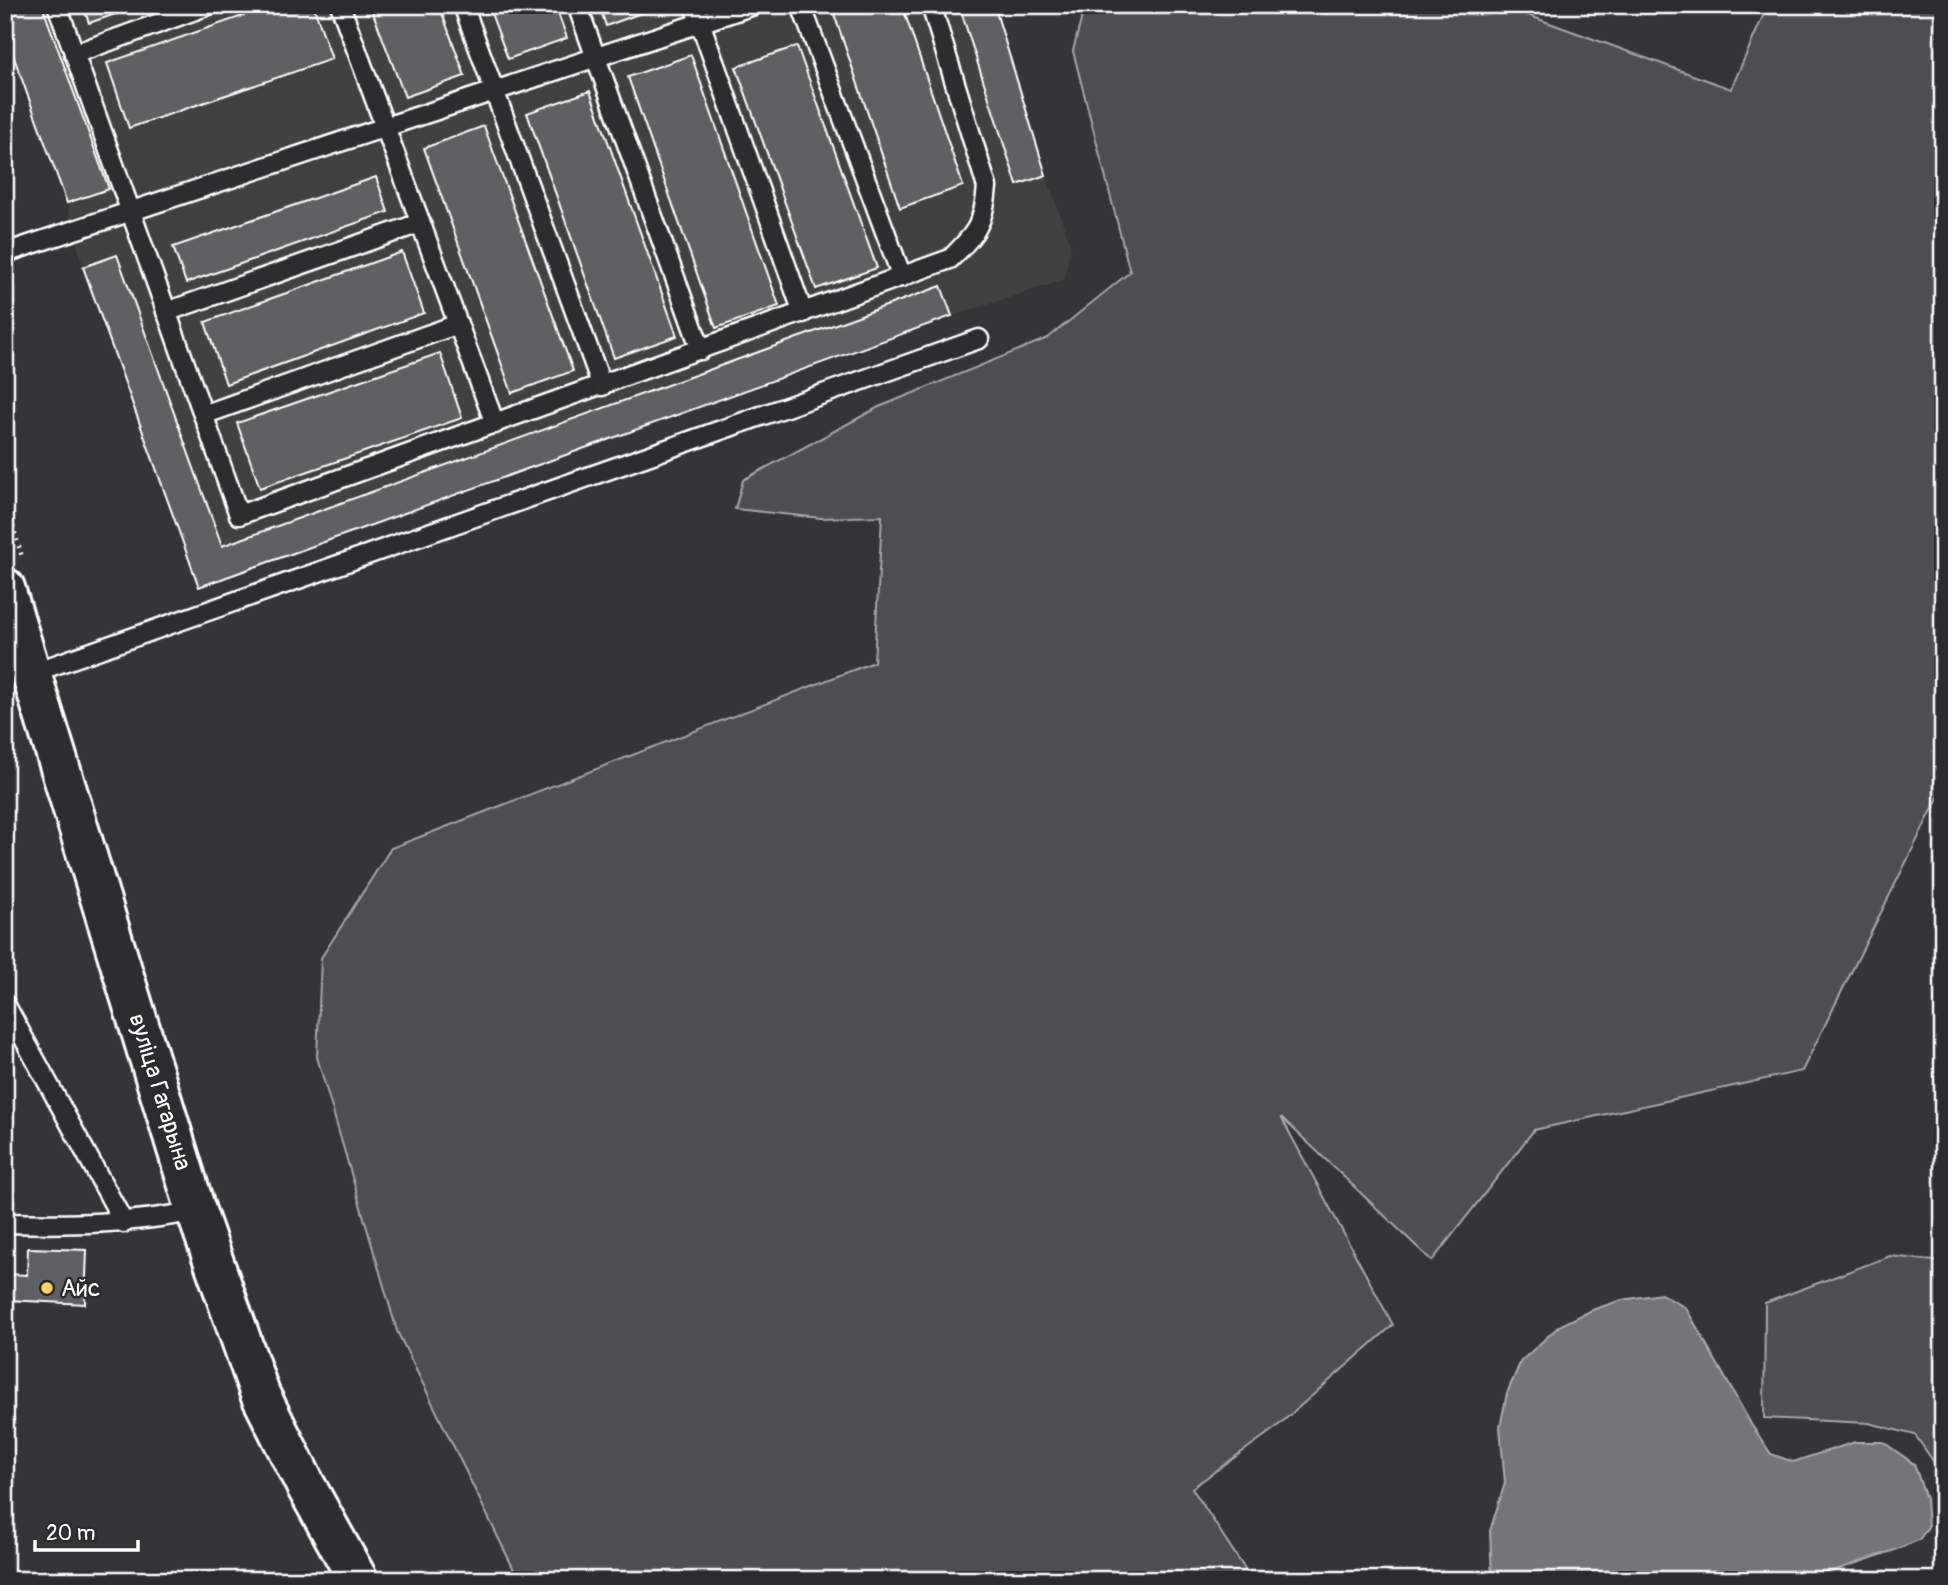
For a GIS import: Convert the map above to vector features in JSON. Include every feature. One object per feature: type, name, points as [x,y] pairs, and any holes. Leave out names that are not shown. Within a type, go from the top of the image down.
[{"type":"main road","name":"вуліца Гагарына","points":[[5,588],[196,1211],[260,1394],[306,1486],[358,1580]]},
{"type":"lane","points":[[57,5],[239,515],[950,259],[971,238],[985,212],[987,187],[930,5]]},
{"type":"lane","points":[[74,54],[209,5]]},
{"type":"lane","points":[[340,5],[495,424]]},
{"type":"lane","points":[[463,5],[602,386]]},
{"type":"lane","points":[[577,5],[701,350]]},
{"type":"lane","points":[[694,5],[803,313]]},
{"type":"lane","points":[[5,253],[754,5]]},
{"type":"lane","points":[[801,5],[902,277]]},
{"type":"lane","points":[[166,312],[421,223]]},
{"type":"lane","points":[[203,415],[458,324]]},
{"type":"lane","points":[[32,673],[979,339]]},
{"type":"lane","points":[[5,1004],[124,1223]]},
{"type":"lane","points":[[5,1223],[124,1223],[196,1211]]},
{"type":"shaded area","points":[[5,5],[994,5],[1046,175],[1071,246],[1064,280],[952,316],[199,587],[83,267],[67,203],[5,33]]},
{"type":"shaded area","points":[[1085,5],[1500,5],[1731,89],[1768,5],[1943,5],[1943,788],[1802,1071],[1534,1130],[1432,1261],[1281,1117],[1393,1325],[1274,1429],[1192,1488],[1252,1580],[519,1580],[397,1331],[317,1057],[321,958],[391,848],[874,662],[882,516],[821,518],[735,509],[743,480],[879,407],[1048,338],[1130,272],[1073,51]]},
{"type":"shaded area","points":[[1890,1256],[1943,1262],[1943,1475],[1915,1435],[1869,1423],[1764,1418],[1765,1303]]},
{"type":"shaded area","points":[[1661,1294],[1686,1308],[1751,1424],[1771,1454],[1793,1462],[1855,1442],[1883,1442],[1914,1464],[1926,1499],[1928,1527],[1919,1540],[1807,1580],[1492,1580],[1490,1531],[1505,1483],[1500,1427],[1507,1393],[1521,1361],[1559,1326],[1592,1310],[1622,1300]]},
{"type":"building","points":[[5,5],[42,5],[109,189],[67,203],[5,33]]},
{"type":"building","points":[[83,5],[142,5],[89,23]]},
{"type":"building","points":[[274,5],[313,5],[332,59],[129,128],[107,63]]},
{"type":"building","points":[[370,5],[439,5],[465,76],[405,97]]},
{"type":"building","points":[[488,5],[555,5],[567,38],[508,59]]},
{"type":"building","points":[[599,5],[663,5],[606,26]]},
{"type":"building","points":[[840,5],[902,5],[963,186],[900,208],[832,8]]},
{"type":"building","points":[[959,5],[994,5],[1046,175],[1017,185]]},
{"type":"building","points":[[797,46],[877,268],[816,289],[736,67]]},
{"type":"building","points":[[691,55],[779,306],[716,328],[628,77]]},
{"type":"building","points":[[590,91],[677,336],[614,358],[527,113]]},
{"type":"building","points":[[484,126],[573,371],[512,393],[424,148]]},
{"type":"building","points":[[376,177],[388,212],[186,283],[173,247]]},
{"type":"building","points":[[402,252],[424,313],[226,384],[205,322]]},
{"type":"building","points":[[117,255],[222,546],[941,286],[952,316],[199,587],[83,267]]},
{"type":"building","points":[[440,353],[462,418],[260,488],[237,423]]},
{"type":"building","name":"Айс","points":[[28,1248],[87,1250],[85,1304],[7,1300],[8,1274],[27,1275]]},
{"type":"place","name":"Айс","points":[[47,1288]]}]
